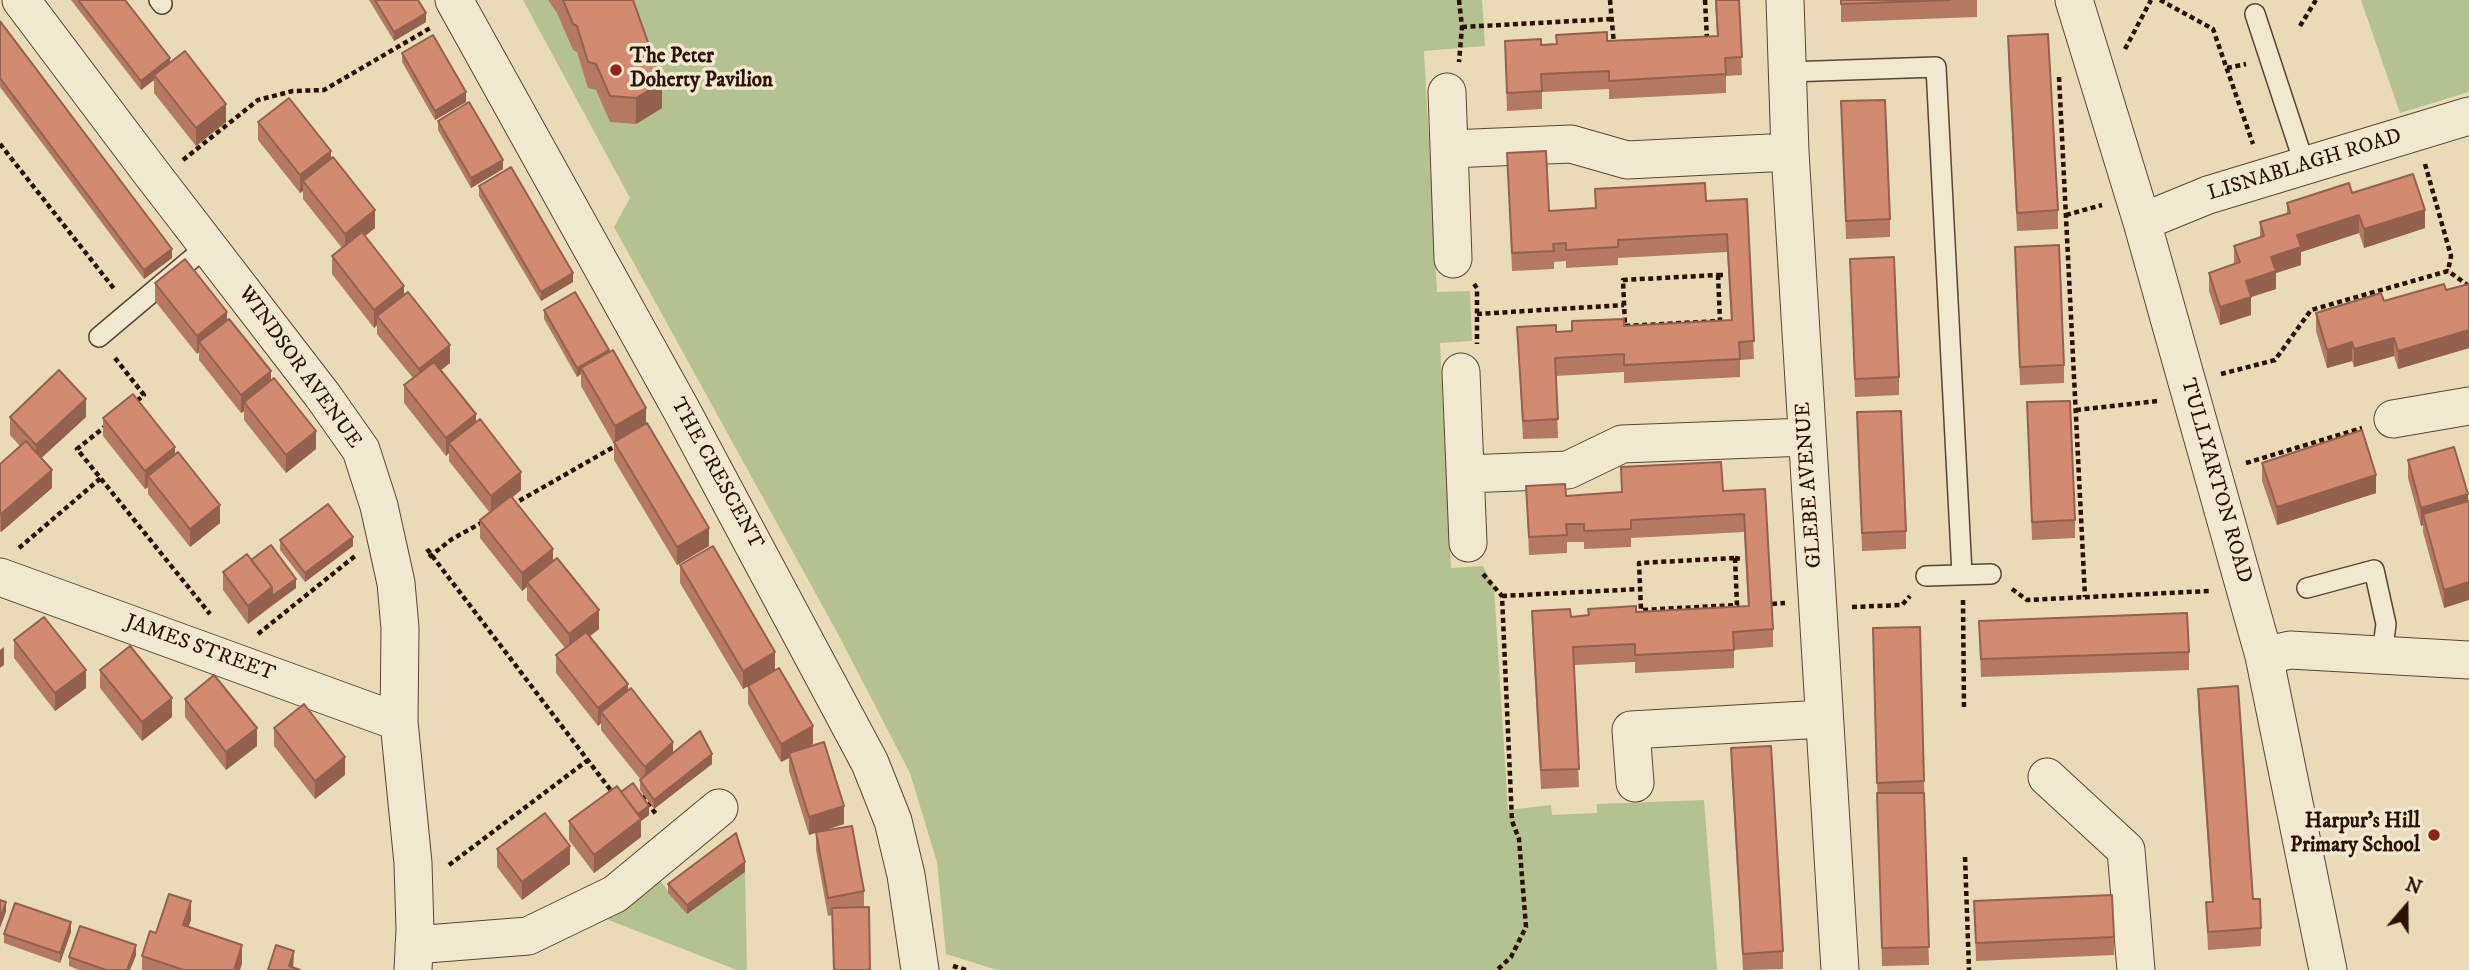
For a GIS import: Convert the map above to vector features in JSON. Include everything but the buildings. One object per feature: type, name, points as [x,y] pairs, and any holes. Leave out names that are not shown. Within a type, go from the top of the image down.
[{"type":"street","name":"WINDSOR AVENUE","points":[[21,0],[323,396],[361,450],[385,531],[396,583],[400,628],[400,722],[414,892],[414,957]]},
{"type":"street","name":"GLEBE AVENUE","points":[[1785,0],[1790,152],[1840,970]]},
{"type":"street","name":"TULLYARTON ROAD","points":[[2074,0],[2142,222],[2264,656],[2328,970]]},
{"type":"street","name":"THE CRESCENT","points":[[457,5],[688,423],[870,763],[896,835],[906,875],[920,970]]},
{"type":"street","points":[[1447,92],[1454,259]]},
{"type":"street","name":"LISNABLAGH ROAD","points":[[2142,222],[2208,195],[2469,117]]},
{"type":"street","points":[[1449,149],[1571,144],[1627,160],[1790,152]]},
{"type":"street","points":[[1461,372],[1468,543]]},
{"type":"street","points":[[2393,419],[2469,406]]},
{"type":"street","points":[[1466,474],[1568,470],[1622,444],[1807,437]]},
{"type":"street","name":"JAMES STREET","points":[[5,566],[228,659],[400,722]]},
{"type":"street","points":[[2264,656],[2290,650],[2469,660]]},
{"type":"street","points":[[1635,782],[1632,730],[1823,719]]},
{"type":"street","points":[[2047,777],[2126,850],[2136,970]]},
{"type":"street","points":[[414,957],[528,936],[615,894],[719,808]]},
{"type":"lane","points":[[2256,14],[2305,166]]},
{"type":"lane","points":[[1788,72],[1936,67],[1962,574]]},
{"type":"lane","points":[[99,337],[207,246]]},
{"type":"lane","points":[[2307,588],[2374,570],[2386,624],[2382,655]]},
{"type":"lane","points":[[1926,576],[1992,574]]},
{"type":"path","points":[[1447,92],[1459,65],[1462,27],[1459,0]]},
{"type":"path","points":[[1610,0],[1613,45],[1626,45]]},
{"type":"path","points":[[1694,41],[1711,40],[1705,0]]},
{"type":"path","points":[[2098,78],[2120,57],[2151,0]]},
{"type":"path","points":[[2161,0],[2213,29],[2264,178]]},
{"type":"path","points":[[2300,26],[2316,0]]},
{"type":"path","points":[[157,181],[258,100],[293,91],[324,90],[457,5]]},
{"type":"path","points":[[1462,27],[1612,19]]},
{"type":"path","points":[[2058,73],[2085,597]]},
{"type":"path","points":[[2416,132],[2451,256],[2448,271]]},
{"type":"path","points":[[0,144],[131,310]]},
{"type":"path","points":[[1454,259],[1477,288],[1479,342],[1461,372]]},
{"type":"path","points":[[2076,410],[2132,405],[2276,360],[2311,310],[2448,271]]},
{"type":"path","points":[[2448,271],[2469,286]]},
{"type":"path","points":[[1718,275],[1720,321]]},
{"type":"path","points":[[1725,275],[1623,280],[1624,305],[1625,326],[1727,321]]},
{"type":"path","points":[[1477,314],[1624,305]]},
{"type":"path","points":[[99,337],[144,395],[125,411]]},
{"type":"path","points":[[116,418],[77,449],[213,618]]},
{"type":"path","points":[[2212,473],[2393,419]]},
{"type":"path","points":[[500,512],[623,442]]},
{"type":"path","points":[[5,566],[101,478]]},
{"type":"path","points":[[396,583],[452,539],[488,519]]},
{"type":"path","points":[[228,659],[385,531]]},
{"type":"path","points":[[1468,543],[1484,577],[1502,596],[1512,821],[1519,839],[1526,927],[1511,957],[1497,970]]},
{"type":"path","points":[[424,545],[615,796]]},
{"type":"path","points":[[1735,558],[1737,605]]},
{"type":"path","points":[[1742,559],[1639,563],[1640,589],[1641,610],[1744,605]]},
{"type":"path","points":[[1962,574],[1964,709]]},
{"type":"path","points":[[1992,574],[2027,600],[2245,589]]},
{"type":"path","points":[[1818,608],[1902,605],[1926,576]]},
{"type":"path","points":[[1502,596],[1640,589]]},
{"type":"path","points":[[414,892],[588,760]]},
{"type":"path","points":[[640,794],[678,842]]},
{"type":"path","points":[[1965,857],[1969,970]]},
{"type":"green space","points":[[523,0],[1482,0],[1485,46],[1424,51],[1437,292],[1470,291],[1472,341],[1440,343],[1451,568],[1483,566],[1494,587],[1508,810],[1551,805],[1552,815],[1597,813],[1597,804],[1704,800],[1717,970],[997,970],[946,954],[937,862],[910,773],[838,634],[614,227],[630,198]]},
{"type":"green space","points":[[2361,0],[2469,0],[2469,92],[2400,113]]},
{"type":"green space","points":[[745,872],[747,970],[737,970],[601,917],[654,873],[687,914]]},
{"type":"place","name":"The Peter Doherty Pavilion","points":[[616,70]]},
{"type":"place","name":"Harpur's Hill Primary School","points":[[2434,835]]}]
